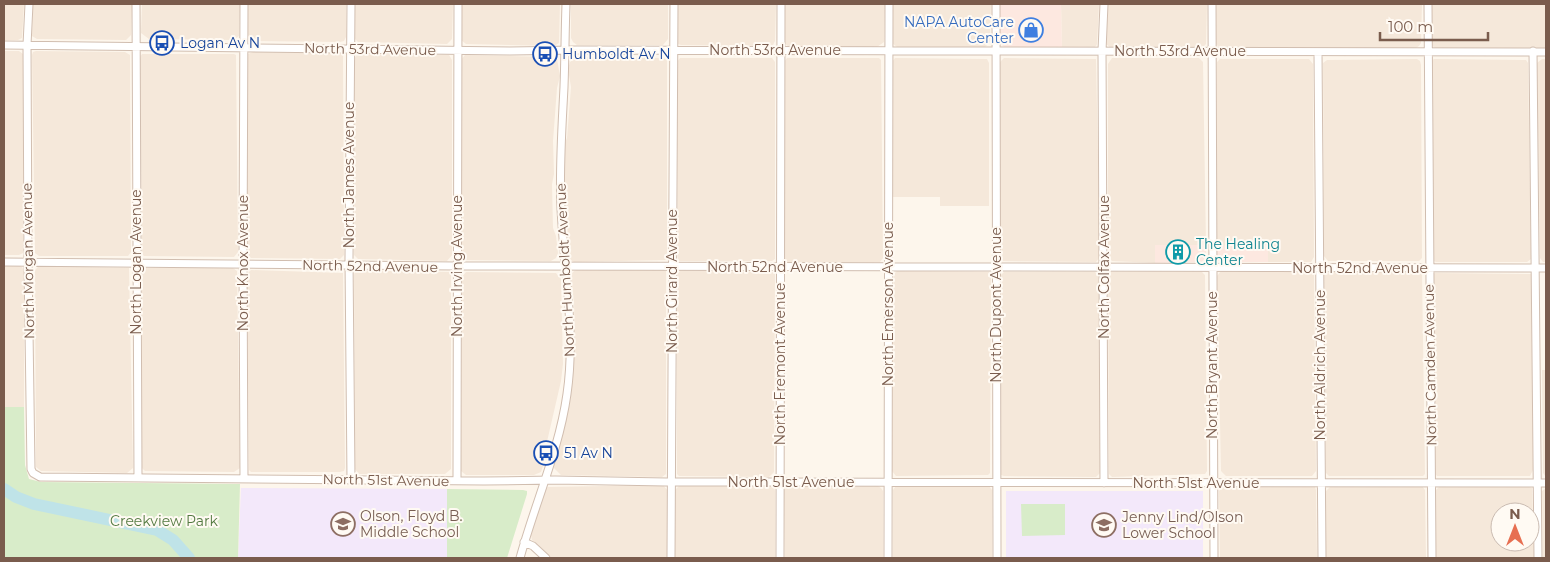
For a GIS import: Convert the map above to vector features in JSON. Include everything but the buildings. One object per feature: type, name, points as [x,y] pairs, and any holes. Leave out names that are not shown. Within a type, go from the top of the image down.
[{"type":"street","name":"North Morgan Avenue","points":[[28,4],[28,262],[31,469],[35,475]]},
{"type":"street","name":"North Logan Avenue","points":[[136,4],[138,477]]},
{"type":"street","name":"North Knox Avenue","points":[[244,4],[242,264],[244,479]]},
{"type":"street","name":"North James Avenue","points":[[351,4],[349,266],[351,480]]},
{"type":"street","name":"North Irving Avenue","points":[[457,481],[458,4]]},
{"type":"street","name":"North Humboldt Avenue","points":[[520,558],[553,458],[561,426],[569,377],[570,328],[560,209],[566,4]]},
{"type":"street","name":"North Girard Avenue","points":[[671,558],[672,50],[674,4]]},
{"type":"street","name":"North Fremont Avenue","points":[[780,558],[781,4]]},
{"type":"street","name":"North Emerson Avenue","points":[[888,558],[889,4]]},
{"type":"street","name":"North Dupont Avenue","points":[[996,4],[997,558]]},
{"type":"street","name":"North Colfax Avenue","points":[[1104,4],[1102,51],[1104,483]]},
{"type":"street","name":"North Bryant Avenue","points":[[1212,4],[1214,558]]},
{"type":"street","name":"North Camden Avenue","points":[[1428,4],[1432,558]]},
{"type":"street","name":"North 53rd Avenue","points":[[4,45],[565,51],[1546,52]]},
{"type":"street","points":[[1533,51],[1537,268],[1538,558]]},
{"type":"street","name":"North Aldrich Avenue","points":[[1318,52],[1322,558]]},
{"type":"street","name":"North 52nd Avenue","points":[[4,262],[565,267],[1546,268]]},
{"type":"street","name":"North 51st Avenue","points":[[35,475],[46,477],[457,481],[1546,483]]},
{"type":"street","points":[[524,542],[533,546],[546,558]]},
{"type":"shaded area","points":[[4,4],[24,4],[22,38],[18,40],[4,40]]},
{"type":"shaded area","points":[[33,4],[132,4],[131,35],[126,40],[37,39],[32,36]]},
{"type":"shaded area","points":[[142,4],[240,4],[239,36],[233,40],[149,39],[141,33]]},
{"type":"shaded area","points":[[247,4],[346,4],[346,37],[344,41],[340,42],[251,41],[246,37]]},
{"type":"shaded area","points":[[355,4],[453,4],[452,39],[447,44],[358,42],[354,38]]},
{"type":"shaded area","points":[[462,4],[560,4],[559,43],[554,46],[466,44],[461,40]]},
{"type":"shaded area","points":[[571,4],[668,4],[668,39],[663,45],[577,45],[571,38]]},
{"type":"shaded area","points":[[677,4],[776,4],[775,41],[770,46],[678,44],[676,41]]},
{"type":"shaded area","points":[[785,4],[885,4],[884,42],[877,47],[789,47],[784,43]]},
{"type":"shaded area","points":[[893,4],[991,4],[990,42],[985,47],[897,47],[892,43]]},
{"type":"shaded area","points":[[1000,4],[1061,4],[1062,48],[1006,48],[1003,46],[1000,42]]},
{"type":"shaded area","points":[[1061,4],[1099,4],[1096,46],[1093,48],[1062,48]]},
{"type":"shaded area","points":[[1108,4],[1207,4],[1206,44],[1203,47],[1111,48],[1106,44]]},
{"type":"shaded area","points":[[1216,4],[1422,4],[1421,43],[1416,48],[1220,48],[1215,43]]},
{"type":"shaded area","points":[[1431,4],[1546,4],[1546,48],[1436,48],[1432,46],[1430,41]]},
{"type":"shaded area","points":[[4,51],[19,51],[23,54],[23,253],[19,255],[4,255]]},
{"type":"shaded area","points":[[36,51],[125,52],[130,55],[131,252],[128,256],[39,256],[35,253],[32,55]]},
{"type":"shaded area","points":[[253,52],[340,53],[343,55],[344,255],[340,259],[251,258],[247,254],[246,57]]},
{"type":"shaded area","points":[[142,54],[236,55],[238,252],[234,257],[144,256],[142,254],[140,57]]},
{"type":"shaded area","points":[[358,54],[449,55],[452,60],[452,255],[447,261],[358,259],[354,255],[354,59]]},
{"type":"shaded area","points":[[465,55],[554,57],[557,59],[560,76],[557,88],[553,141],[554,174],[552,184],[553,228],[558,253],[556,258],[551,261],[464,260],[461,257],[461,60]]},
{"type":"shaded area","points":[[577,57],[663,58],[667,60],[667,258],[665,260],[574,262],[566,254],[565,184],[562,171],[563,148],[567,138],[571,87],[568,69],[570,62]]},
{"type":"shaded area","points":[[680,58],[772,58],[775,62],[775,259],[772,261],[678,260],[677,62]]},
{"type":"shaded area","points":[[787,58],[879,58],[881,60],[883,258],[880,262],[787,262],[785,260],[784,62]]},
{"type":"shaded area","points":[[895,58],[987,59],[989,63],[989,206],[940,206],[940,197],[892,197],[892,62]]},
{"type":"shaded area","points":[[1004,58],[1096,59],[1100,257],[1096,262],[1003,261],[1000,257],[1000,62]]},
{"type":"shaded area","points":[[1112,58],[1199,58],[1203,62],[1206,245],[1156,245],[1155,263],[1112,261],[1108,257],[1108,64]]},
{"type":"shaded area","points":[[1220,59],[1309,59],[1313,64],[1314,257],[1311,262],[1268,262],[1267,245],[1217,246],[1217,62]]},
{"type":"shaded area","points":[[1417,59],[1421,65],[1422,258],[1419,261],[1328,261],[1324,256],[1323,63],[1327,60]]},
{"type":"shaded area","points":[[1434,59],[1526,60],[1528,63],[1531,259],[1527,262],[1436,262],[1432,260],[1431,61]]},
{"type":"shaded area","points":[[1542,59],[1546,59],[1546,262],[1543,262],[1540,258],[1537,63]]},
{"type":"shaded area","points":[[1155,245],[1206,245],[1206,258],[1201,262],[1155,263]]},
{"type":"shaded area","points":[[1268,245],[1268,262],[1218,261],[1217,246]]},
{"type":"shaded area","points":[[4,266],[20,266],[24,271],[24,407],[4,407]]},
{"type":"shaded area","points":[[39,266],[129,268],[133,468],[127,473],[41,471],[36,467],[35,270]]},
{"type":"shaded area","points":[[145,268],[233,268],[237,271],[240,468],[234,472],[145,471],[142,468],[142,273]]},
{"type":"shaded area","points":[[580,269],[666,271],[666,474],[662,477],[561,475],[554,468],[554,458],[560,447],[571,397],[572,360],[575,351],[574,301],[569,277],[574,271]]},
{"type":"shaded area","points":[[251,270],[343,273],[344,471],[251,472],[249,470],[247,274]]},
{"type":"shaded area","points":[[355,271],[451,272],[451,469],[445,474],[359,474],[355,469],[354,275]]},
{"type":"shaded area","points":[[680,271],[771,271],[775,273],[774,472],[769,477],[679,476],[677,474],[677,274]]},
{"type":"shaded area","points":[[897,271],[989,272],[991,274],[990,473],[988,475],[896,476],[892,471],[893,275]]},
{"type":"shaded area","points":[[1221,271],[1311,271],[1314,275],[1316,471],[1312,476],[1226,476],[1221,471],[1217,276]]},
{"type":"shaded area","points":[[466,272],[556,273],[561,279],[563,364],[561,381],[546,446],[547,454],[541,472],[534,475],[466,475],[461,471],[462,277]]},
{"type":"shaded area","points":[[1004,272],[1095,272],[1099,277],[1100,473],[1096,477],[1001,475],[1000,276]]},
{"type":"shaded area","points":[[1111,272],[1202,272],[1205,275],[1207,471],[1205,474],[1112,477],[1109,474],[1108,276]]},
{"type":"shaded area","points":[[1328,272],[1422,273],[1425,474],[1423,476],[1329,476],[1326,473],[1324,275]]},
{"type":"shaded area","points":[[1433,274],[1531,274],[1533,470],[1530,476],[1437,476],[1434,472]]},
{"type":"shaded area","points":[[1542,370],[1546,370],[1546,477],[1543,473]]},
{"type":"shaded area","points":[[663,485],[668,491],[667,558],[551,558],[532,540],[531,535],[544,489],[548,487]]},
{"type":"shaded area","points":[[679,486],[774,487],[775,558],[675,558],[675,490]]},
{"type":"shaded area","points":[[788,486],[878,486],[881,488],[883,491],[883,558],[785,558],[784,490]]},
{"type":"shaded area","points":[[896,486],[989,486],[992,490],[992,558],[893,558],[893,490]]},
{"type":"shaded area","points":[[1223,486],[1315,487],[1317,558],[1220,558],[1219,491]]},
{"type":"shaded area","points":[[1331,486],[1422,486],[1425,490],[1426,558],[1326,558],[1326,491]]},
{"type":"shaded area","points":[[1439,487],[1532,488],[1532,502],[1490,502],[1490,552],[1534,552],[1534,558],[1436,558],[1435,491]]},
{"type":"shaded area","name":"Olson, Floyd B. Middle School","points":[[241,488],[447,489],[447,558],[238,558]]},
{"type":"shaded area","points":[[1546,488],[1546,558],[1543,558],[1542,491]]},
{"type":"shaded area","name":"Jenny Lind/Olson Lower School","points":[[1006,491],[1203,491],[1203,558],[1006,558]]},
{"type":"green space","name":"Creekview Park","points":[[4,407],[24,407],[25,465],[29,479],[41,482],[240,484],[238,558],[4,558]]},
{"type":"green space","points":[[447,489],[527,491],[507,558],[447,558]]},
{"type":"green space","points":[[1021,504],[1065,504],[1065,535],[1022,536]]},
{"type":"waterway","points":[[4,489],[16,497],[34,504],[157,530],[173,540],[189,558]]},
{"type":"place","name":"NAPA AutoCare Center","points":[[1031,30]]},
{"type":"place","name":"Logan Av N","points":[[162,43]]},
{"type":"place","name":"Humboldt Av N","points":[[545,54]]},
{"type":"place","name":"The Healing Center","points":[[1178,252]]},
{"type":"place","name":"51 Av N","points":[[546,453]]},
{"type":"place","name":"Olson, Floyd B. Middle School","points":[[343,524]]},
{"type":"place","name":"Jenny Lind/Olson Lower School","points":[[1104,525]]}]
